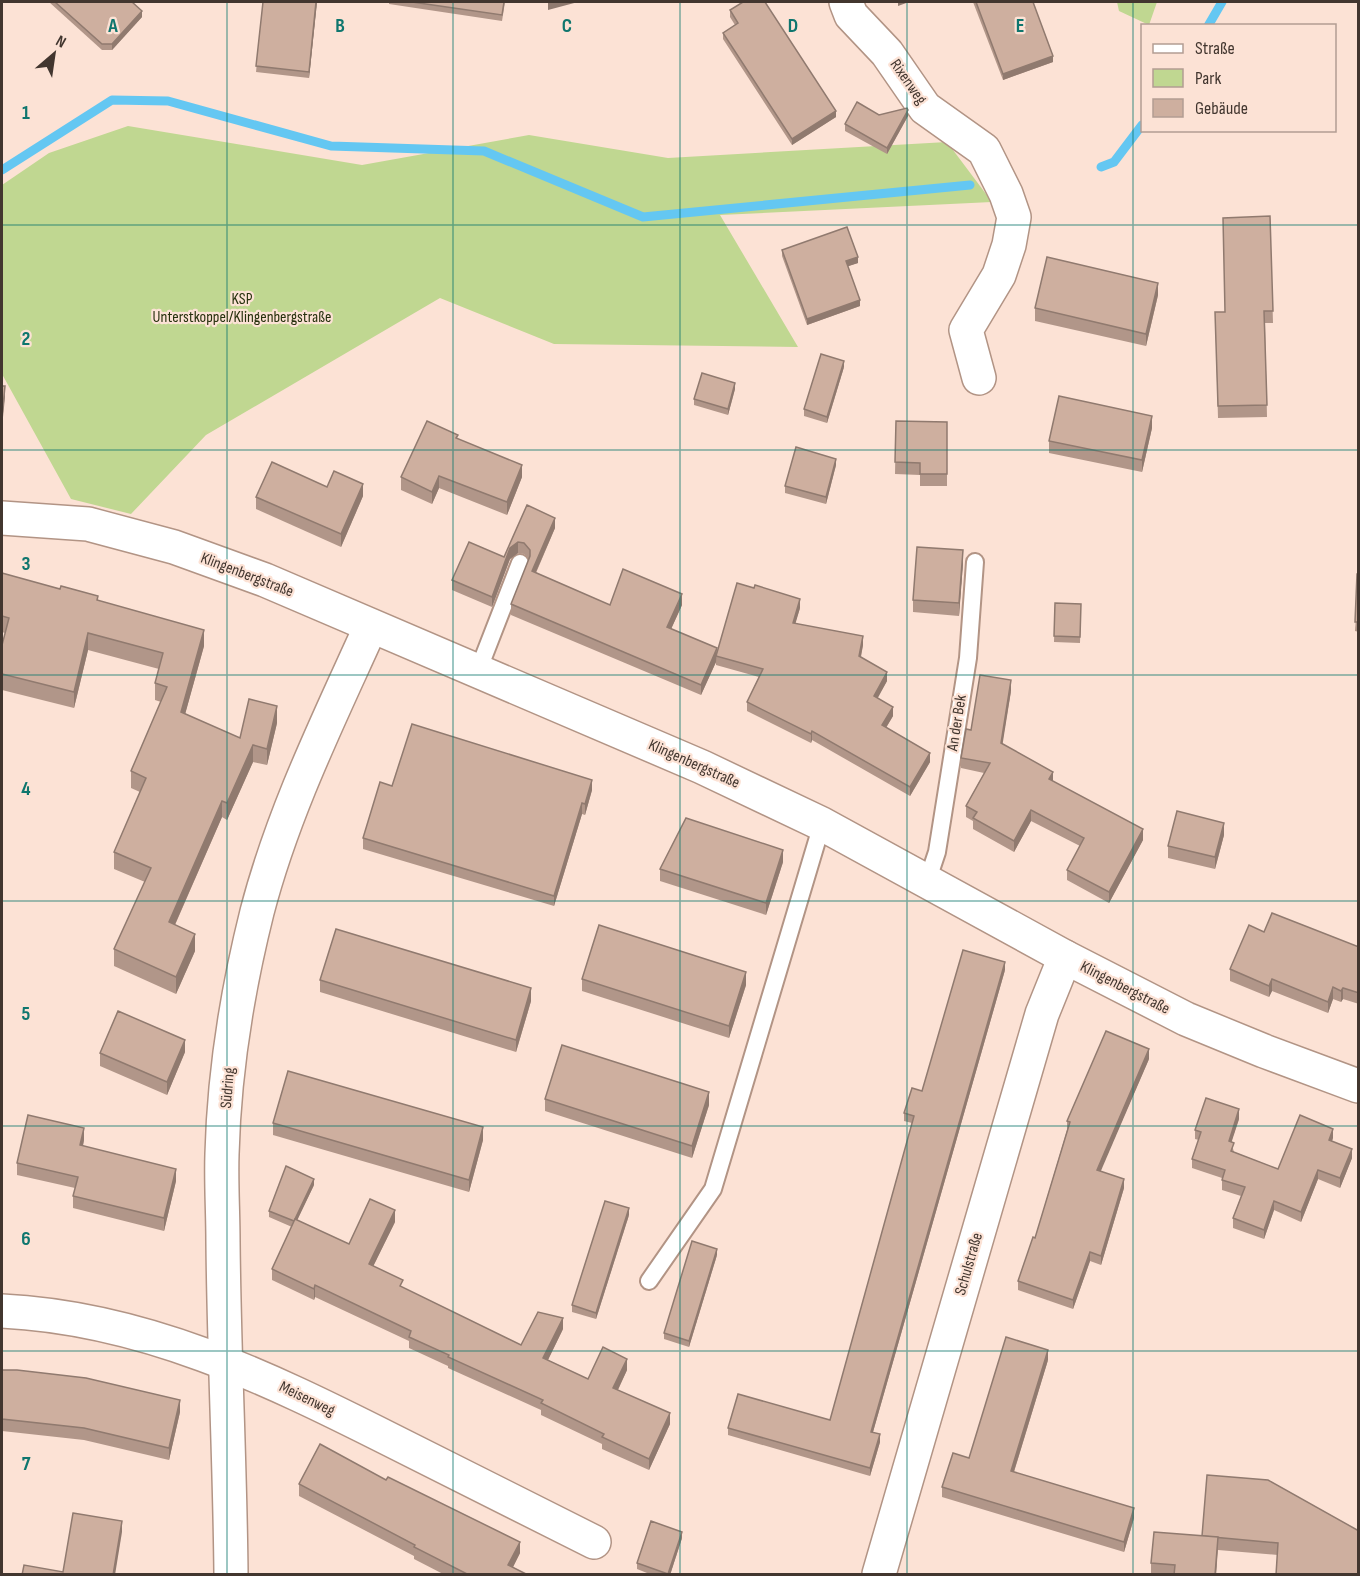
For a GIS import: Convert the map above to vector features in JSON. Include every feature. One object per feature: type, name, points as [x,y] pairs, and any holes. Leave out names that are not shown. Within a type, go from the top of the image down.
[{"type":"street","name":"Rixenweg","points":[[846,2],[851,15],[887,53],[925,108],[984,150],[1006,194],[1014,217],[1009,245],[999,275],[966,330],[979,378]]},
{"type":"street","name":"Klingenbergstraße","points":[[2,518],[88,524],[174,547],[265,580],[702,767],[822,824],[1065,957],[1185,1019],[1359,1086]]},
{"type":"street","name":"Südring","points":[[231,1575],[222,1153],[231,1054],[245,965],[258,910],[289,815],[310,762],[371,626]]},
{"type":"street","name":"Schulstraße","points":[[879,1575],[1042,1014],[1065,957]]},
{"type":"street","name":"Meisenweg","points":[[2,1311],[32,1312],[106,1325],[173,1343],[225,1362],[297,1393],[594,1542]]},
{"type":"lane","name":"An der Bek","points":[[927,882],[937,852],[968,658],[975,562]]},
{"type":"lane","points":[[478,671],[520,563]]},
{"type":"lane","points":[[649,1281],[713,1189],[822,824]]},
{"type":"green space","points":[[1117,2],[1157,2],[1149,24],[1119,11]]},
{"type":"green space","name":"KSP Unterstkoppel/Klingenbergstraße","points":[[128,126],[362,165],[529,135],[668,158],[947,142],[992,202],[720,215],[798,347],[554,344],[440,298],[206,435],[131,514],[71,499],[2,374],[2,185],[49,153]]},
{"type":"building","points":[[55,2],[132,2],[142,11],[112,44],[102,44]]},
{"type":"building","points":[[263,2],[316,2],[309,72],[256,66]]},
{"type":"building","points":[[412,2],[504,2],[502,15]]},
{"type":"building","points":[[743,2],[765,2],[836,111],[792,139],[723,33],[738,23],[730,10]]},
{"type":"building","points":[[976,2],[1033,2],[1053,56],[1003,74]]},
{"type":"building","points":[[857,102],[879,115],[907,108],[887,148],[845,124]]},
{"type":"building","points":[[1270,216],[1273,311],[1264,311],[1267,405],[1218,406],[1215,312],[1225,312],[1223,218]]},
{"type":"building","points":[[847,227],[858,257],[846,261],[860,300],[807,319],[782,250]]},
{"type":"building","points":[[1047,257],[1158,283],[1146,334],[1035,308]]},
{"type":"building","points":[[821,354],[844,361],[827,417],[804,409]]},
{"type":"building","points":[[702,373],[735,383],[728,409],[694,399]]},
{"type":"building","points":[[2,386],[5,386],[2,416]]},
{"type":"building","points":[[1059,396],[1152,416],[1142,460],[1049,441]]},
{"type":"building","points":[[427,421],[458,435],[456,438],[522,465],[507,502],[439,476],[432,492],[401,477]]},
{"type":"building","points":[[896,421],[947,422],[947,474],[920,474],[920,463],[895,462]]},
{"type":"building","points":[[796,447],[836,459],[826,497],[785,486]]},
{"type":"building","points":[[272,462],[327,487],[334,471],[363,484],[341,534],[256,497]]},
{"type":"building","points":[[527,505],[555,518],[532,571],[610,605],[623,569],[682,594],[667,627],[717,648],[701,685],[511,604],[530,556],[530,550],[524,543],[518,542],[510,548],[492,597],[452,580],[469,542],[504,557]]},
{"type":"building","points":[[917,547],[963,550],[959,603],[913,600]]},
{"type":"building","points":[[2,573],[60,589],[61,586],[98,596],[97,600],[204,630],[181,712],[240,738],[249,699],[277,706],[267,749],[253,745],[227,803],[222,801],[169,922],[195,934],[176,977],[114,949],[151,868],[114,852],[146,778],[131,771],[167,687],[155,683],[163,653],[88,633],[74,692],[2,674],[2,645],[9,618],[2,616]]},
{"type":"building","points":[[1357,574],[1359,574],[1359,622],[1355,622]]},
{"type":"building","points":[[737,583],[754,588],[755,585],[800,599],[793,623],[863,636],[859,656],[887,672],[874,696],[893,707],[882,725],[930,753],[910,787],[812,731],[811,734],[747,702],[763,669],[716,656]]},
{"type":"building","points":[[1055,603],[1081,604],[1080,637],[1054,636]]},
{"type":"building","points":[[980,675],[1011,680],[1001,743],[1053,772],[1049,779],[1143,829],[1109,892],[1067,870],[1084,838],[1031,810],[1014,841],[973,818],[977,812],[966,806],[990,763],[961,758],[966,729],[971,730]]},
{"type":"building","points":[[412,724],[592,780],[585,804],[582,803],[554,896],[363,838],[380,782],[392,786]]},
{"type":"building","points":[[1177,811],[1224,823],[1215,857],[1168,846]]},
{"type":"building","points":[[686,818],[783,850],[766,903],[660,869]]},
{"type":"building","points":[[1272,913],[1359,947],[1359,993],[1343,988],[1341,991],[1333,987],[1328,1002],[1272,979],[1269,986],[1230,969],[1249,925],[1264,932]]},
{"type":"building","points":[[599,925],[746,972],[729,1026],[582,979]]},
{"type":"building","points":[[336,929],[531,988],[516,1040],[320,980]]},
{"type":"building","points":[[963,950],[1005,962],[871,1432],[880,1434],[870,1468],[728,1428],[738,1394],[830,1420],[914,1116],[904,1113],[912,1088],[922,1091]]},
{"type":"building","points":[[118,1011],[185,1040],[167,1082],[100,1053]]},
{"type":"building","points":[[1106,1031],[1149,1049],[1097,1170],[1124,1179],[1101,1256],[1090,1252],[1073,1300],[1018,1281],[1033,1237],[1035,1238],[1070,1122],[1067,1121]]},
{"type":"building","points":[[562,1045],[709,1092],[692,1146],[545,1099]]},
{"type":"building","points":[[288,1071],[483,1127],[469,1180],[273,1123]]},
{"type":"building","points":[[1206,1098],[1239,1109],[1229,1141],[1234,1143],[1231,1151],[1278,1169],[1300,1115],[1333,1129],[1329,1140],[1352,1149],[1340,1178],[1318,1170],[1301,1212],[1274,1201],[1264,1230],[1233,1218],[1245,1187],[1222,1180],[1225,1170],[1192,1159],[1201,1132],[1195,1130]]},
{"type":"building","points":[[28,1115],[84,1128],[80,1145],[176,1169],[164,1218],[73,1196],[78,1177],[17,1163]]},
{"type":"building","points":[[286,1166],[314,1179],[294,1221],[269,1211]]},
{"type":"building","points":[[370,1199],[395,1210],[369,1264],[403,1280],[400,1286],[521,1345],[538,1312],[563,1318],[543,1358],[588,1379],[603,1347],[627,1359],[613,1388],[670,1413],[649,1459],[602,1437],[604,1434],[541,1403],[543,1400],[409,1337],[411,1331],[315,1285],[314,1289],[272,1269],[295,1219],[349,1244]]},
{"type":"building","points":[[605,1201],[629,1208],[596,1313],[572,1305]]},
{"type":"building","points":[[692,1241],[717,1249],[689,1341],[664,1333]]},
{"type":"building","points":[[1006,1337],[1048,1350],[1011,1471],[1134,1508],[1124,1542],[942,1487],[953,1453],[969,1458]]},
{"type":"building","points":[[2,1370],[86,1378],[180,1400],[169,1448],[84,1428],[2,1419]]},
{"type":"building","points":[[320,1444],[386,1480],[388,1477],[520,1542],[508,1565],[528,1575],[469,1575],[299,1484]]},
{"type":"building","points":[[1207,1475],[1268,1480],[1359,1531],[1359,1575],[1276,1575],[1278,1543],[1202,1536]]},
{"type":"building","points":[[73,1513],[122,1521],[113,1575],[22,1575],[24,1565],[63,1572]]},
{"type":"building","points":[[651,1521],[682,1532],[668,1574],[637,1563]]},
{"type":"building","points":[[1154,1532],[1218,1537],[1215,1575],[1174,1575],[1175,1565],[1151,1563]]},
{"type":"waterway","points":[[1209,24],[1222,2]]},
{"type":"waterway","points":[[2,170],[112,100],[168,101],[331,146],[484,151],[643,217],[970,185]]},
{"type":"waterway","points":[[1101,167],[1114,162],[1141,126]]}]
